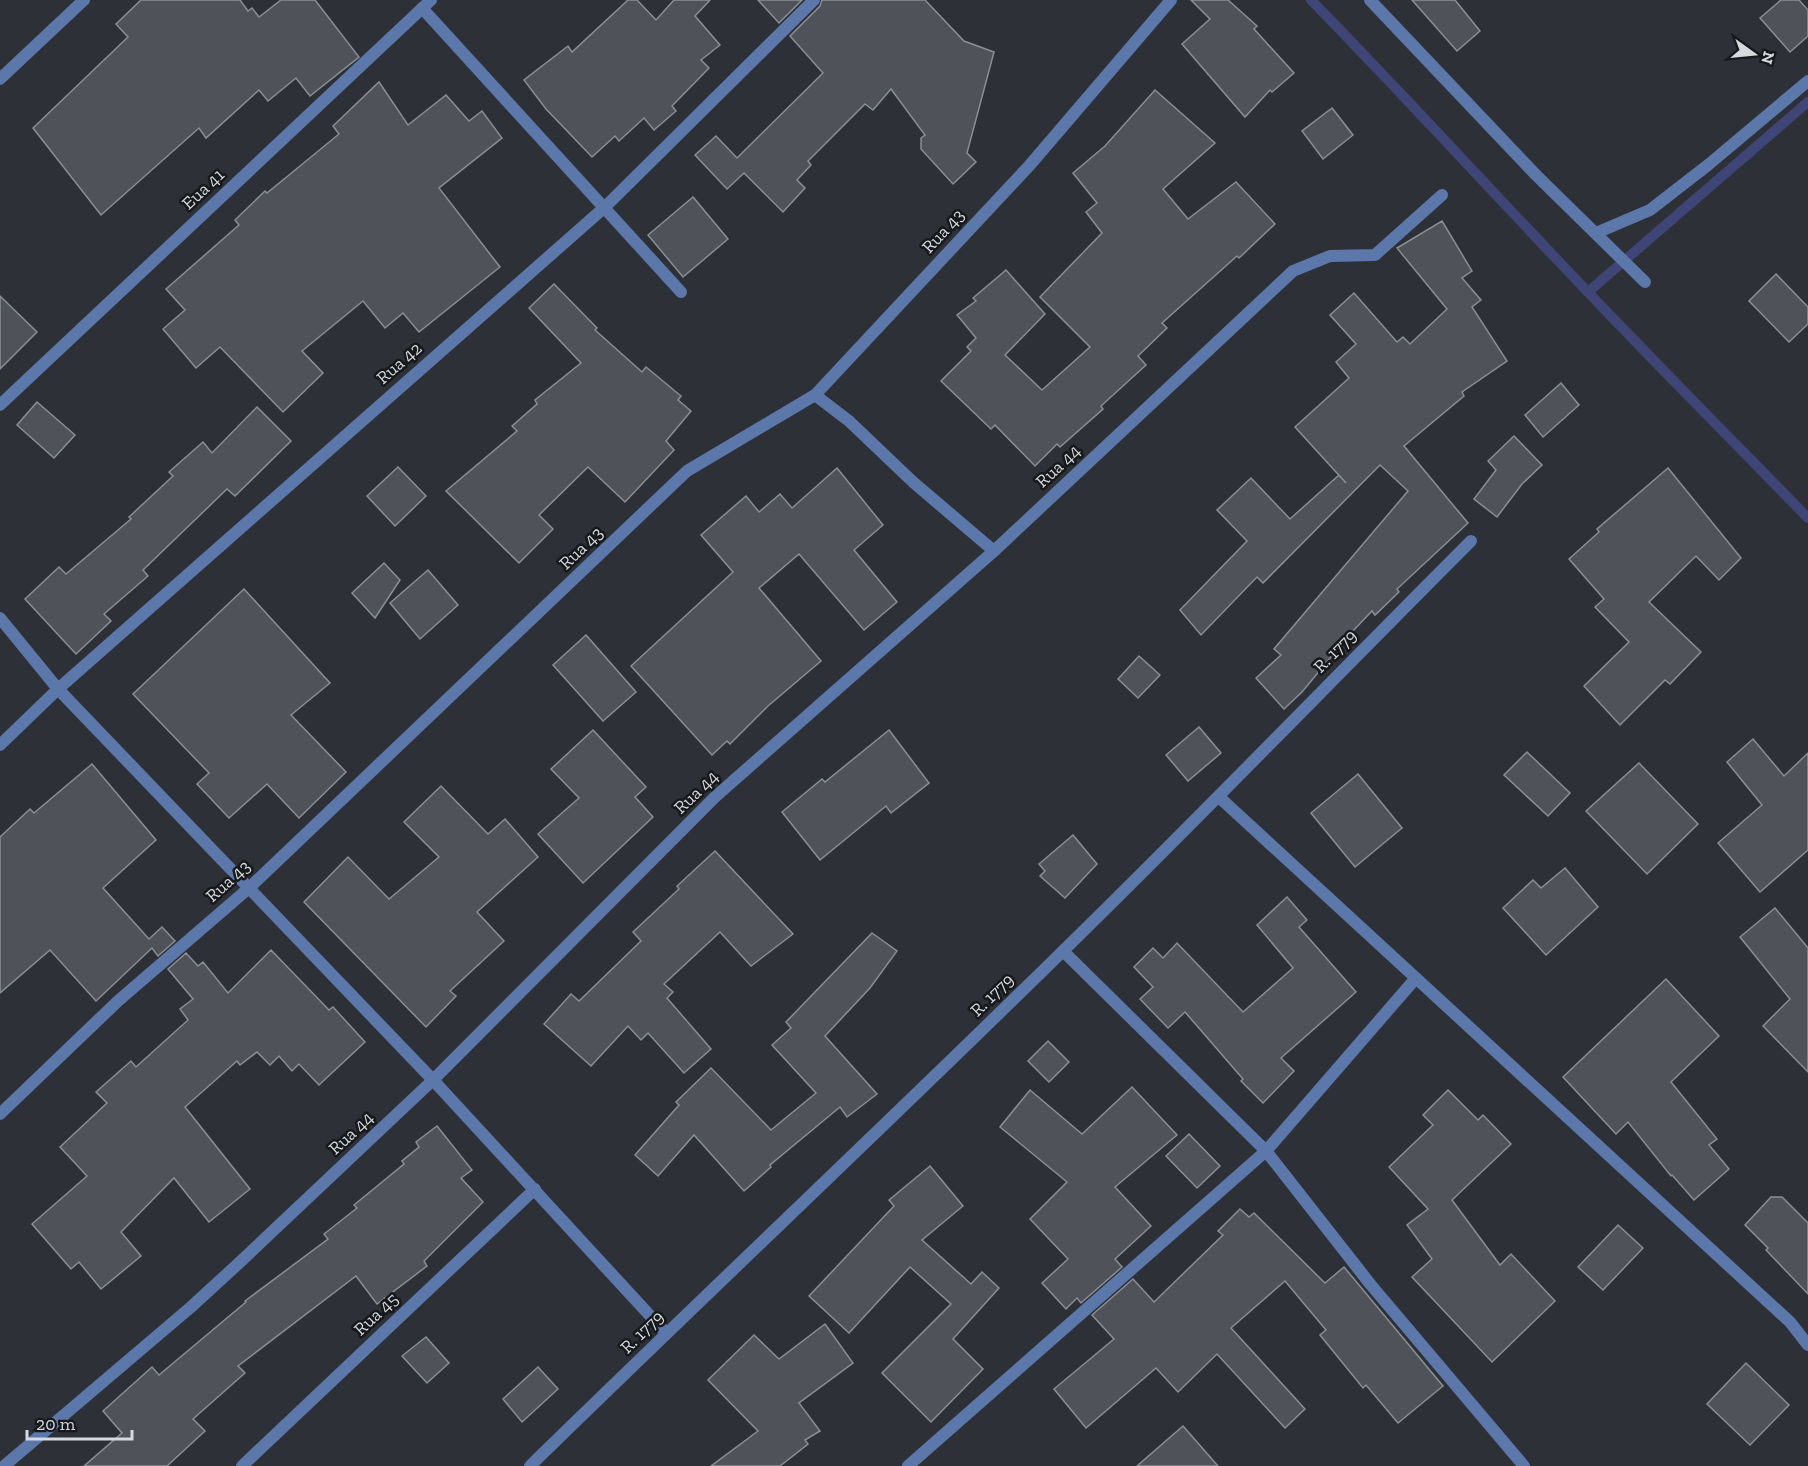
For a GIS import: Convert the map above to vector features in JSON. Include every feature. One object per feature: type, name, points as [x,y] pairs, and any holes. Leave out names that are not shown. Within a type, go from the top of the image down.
[{"type":"street","points":[[0,79],[84,0]]},
{"type":"street","name":"Rua 42","points":[[0,745],[58,689],[605,207],[814,0]]},
{"type":"street","name":"Rua 43","points":[[0,1114],[118,1001],[249,888],[687,471],[815,395],[1029,166],[1171,0]]},
{"type":"street","points":[[1370,0],[1536,175],[1645,282]]},
{"type":"street","points":[[427,4],[681,292]]},
{"type":"street","name":"Eua 41","points":[[0,405],[427,4]]},
{"type":"street","points":[[1596,233],[1650,210],[1708,165],[1808,81]]},
{"type":"street","name":"Rua 44","points":[[4,1466],[191,1307],[433,1080],[715,797],[994,551],[1293,271],[1330,256],[1375,255],[1442,195]]},
{"type":"street","points":[[815,395],[849,421],[913,482],[994,551]]},
{"type":"street","name":"R. 1779","points":[[530,1466],[1063,951],[1219,797],[1309,703],[1471,541]]},
{"type":"street","points":[[0,618],[58,689],[433,1080],[666,1333]]},
{"type":"street","points":[[1219,797],[1790,1322],[1808,1345]]},
{"type":"street","points":[[1063,951],[1266,1151],[1371,1285],[1524,1466]]},
{"type":"street","points":[[908,1466],[1266,1151],[1416,978]]},
{"type":"street","name":"Rua 45","points":[[242,1466],[535,1189]]},
{"type":"building","points":[[141,0],[240,0],[248,11],[252,8],[259,17],[281,0],[315,0],[359,57],[310,96],[296,78],[268,101],[259,90],[206,138],[199,128],[101,215],[33,128],[128,37],[116,24]]},
{"type":"building","points":[[628,0],[637,0],[656,20],[674,0],[710,0],[695,16],[720,45],[701,60],[709,68],[672,106],[676,111],[654,130],[644,118],[619,141],[615,136],[592,157],[546,109],[524,80],[568,46],[572,52]]},
{"type":"building","points":[[758,0],[802,0],[779,23]]},
{"type":"building","points":[[822,0],[925,0],[964,41],[994,52],[967,153],[976,162],[953,184],[921,149],[921,138],[925,135],[891,89],[873,110],[865,104],[808,161],[811,165],[797,180],[805,188],[783,212],[744,173],[727,189],[695,155],[716,136],[737,158],[823,73],[790,36],[820,6]]},
{"type":"building","points":[[1191,0],[1228,0],[1257,26],[1254,29],[1294,73],[1272,92],[1270,90],[1245,117],[1182,44],[1210,19]]},
{"type":"building","points":[[1412,0],[1455,0],[1480,31],[1457,51]]},
{"type":"building","points":[[1781,0],[1799,0],[1808,10],[1808,36],[1790,52],[1760,18]]},
{"type":"building","points":[[379,82],[408,125],[446,95],[469,121],[482,111],[502,138],[439,188],[500,267],[419,332],[403,313],[385,328],[363,301],[302,351],[323,373],[283,412],[220,347],[196,368],[163,329],[185,310],[166,289],[239,225],[235,220],[265,191],[267,193],[339,134],[333,126]]},
{"type":"building","points":[[1155,90],[1215,143],[1163,189],[1188,219],[1236,182],[1275,224],[1239,258],[1237,256],[1162,323],[1167,328],[1138,356],[1146,365],[1101,406],[1103,409],[1060,447],[1057,444],[1035,466],[995,425],[991,429],[941,381],[971,351],[967,347],[976,338],[957,315],[976,301],[973,298],[1006,270],[1045,314],[1005,355],[1042,390],[1090,347],[1040,297],[1102,233],[1086,212],[1097,203],[1073,173],[1105,146]]},
{"type":"building","points":[[1332,108],[1353,135],[1323,159],[1302,131]]},
{"type":"building","points":[[693,197],[728,239],[683,277],[648,235]]},
{"type":"building","points":[[1442,221],[1472,271],[1462,278],[1481,300],[1472,307],[1507,361],[1462,392],[1464,396],[1404,446],[1468,523],[1397,589],[1399,592],[1375,615],[1372,611],[1302,692],[1284,709],[1256,678],[1281,655],[1274,649],[1408,491],[1380,465],[1263,583],[1257,577],[1201,635],[1180,610],[1247,541],[1217,510],[1251,478],[1290,519],[1339,475],[1295,427],[1349,378],[1336,362],[1356,344],[1330,315],[1354,293],[1397,342],[1403,337],[1410,344],[1447,309],[1397,248]]},
{"type":"building","points":[[1776,274],[1808,307],[1808,324],[1789,342],[1749,301]]},
{"type":"building","points":[[554,284],[597,328],[595,330],[642,372],[646,367],[681,396],[678,400],[691,411],[666,441],[674,450],[625,502],[588,467],[539,515],[553,529],[519,563],[446,491],[517,431],[512,426],[537,404],[535,400],[581,363],[529,308]]},
{"type":"building","points":[[0,296],[37,332],[0,369]]},
{"type":"building","points":[[1561,383],[1579,405],[1543,437],[1525,415]]},
{"type":"building","points":[[37,402],[75,435],[54,458],[17,425]]},
{"type":"building","points":[[257,407],[291,441],[235,496],[227,489],[143,570],[148,576],[104,614],[111,621],[76,654],[25,599],[59,567],[66,574],[131,519],[129,517],[173,476],[169,472],[203,442],[212,453]]},
{"type":"building","points":[[1514,436],[1542,465],[1522,484],[1497,517],[1474,499],[1496,470],[1488,461]]},
{"type":"building","points":[[398,467],[426,496],[395,526],[367,496]]},
{"type":"building","points":[[837,468],[883,525],[854,550],[897,602],[864,630],[799,554],[759,588],[821,661],[768,706],[730,744],[727,741],[712,755],[631,666],[733,572],[701,535],[746,496],[759,512],[780,494],[792,508]]},
{"type":"building","points":[[1668,468],[1741,558],[1719,580],[1696,556],[1649,602],[1701,652],[1670,684],[1665,680],[1620,725],[1584,686],[1629,642],[1595,607],[1604,599],[1569,559],[1599,532],[1597,529]]},
{"type":"building","points":[[384,563],[400,580],[375,618],[352,593]]},
{"type":"building","points":[[428,570],[458,605],[420,639],[390,603]]},
{"type":"building","points":[[244,589],[330,683],[291,715],[346,772],[299,818],[267,784],[229,818],[197,784],[209,773],[133,694]]},
{"type":"building","points":[[586,635],[636,692],[603,721],[553,665]]},
{"type":"building","points":[[1139,656],[1160,675],[1138,698],[1118,679]]},
{"type":"building","points":[[1199,727],[1221,753],[1188,781],[1166,755]]},
{"type":"building","points":[[593,730],[646,787],[635,797],[653,817],[583,883],[538,834],[579,798],[551,769]]},
{"type":"building","points":[[889,730],[929,783],[891,813],[886,806],[820,860],[782,812],[822,779],[825,782]]},
{"type":"building","points":[[1753,739],[1784,776],[1808,753],[1808,850],[1760,892],[1718,843],[1762,805],[1727,762]]},
{"type":"building","points":[[1527,752],[1570,793],[1548,816],[1504,775]]},
{"type":"building","points":[[1639,763],[1698,824],[1647,874],[1586,811]]},
{"type":"building","points":[[92,764],[156,840],[103,888],[149,939],[162,927],[175,941],[158,956],[152,948],[96,1001],[50,950],[0,993],[0,837],[30,809],[34,813]]},
{"type":"building","points":[[1358,774],[1402,828],[1355,867],[1311,813]]},
{"type":"building","points":[[441,786],[488,834],[505,819],[538,857],[477,912],[504,941],[450,991],[456,996],[426,1027],[304,902],[348,857],[389,899],[439,857],[404,822]]},
{"type":"building","points":[[1073,835],[1097,864],[1065,898],[1040,876],[1045,871],[1039,864]]},
{"type":"building","points":[[715,851],[793,934],[751,966],[720,932],[664,984],[673,992],[667,998],[711,1049],[684,1073],[648,1033],[641,1040],[628,1026],[591,1066],[544,1024],[571,994],[579,1001],[641,941],[633,932],[679,889],[677,886]]},
{"type":"building","points":[[1565,868],[1598,907],[1546,955],[1503,908],[1533,880],[1541,888]]},
{"type":"building","points":[[1287,897],[1307,920],[1299,927],[1356,992],[1281,1058],[1294,1071],[1263,1103],[1241,1081],[1243,1079],[1185,1012],[1168,1028],[1140,999],[1153,987],[1134,967],[1153,948],[1163,958],[1177,943],[1243,1012],[1293,968],[1257,925]]},
{"type":"building","points":[[1775,908],[1808,948],[1808,1072],[1763,1026],[1790,999],[1740,937]]},
{"type":"building","points":[[872,933],[897,951],[870,988],[825,1036],[877,1094],[847,1117],[840,1107],[770,1165],[771,1167],[744,1191],[694,1135],[658,1176],[635,1155],[679,1105],[676,1102],[711,1068],[771,1130],[816,1093],[772,1045],[791,1028],[786,1022]]},
{"type":"building","points":[[271,950],[329,1010],[333,1007],[365,1042],[319,1085],[299,1064],[292,1071],[279,1056],[270,1065],[257,1052],[240,1065],[237,1061],[185,1107],[250,1189],[209,1222],[174,1178],[121,1232],[141,1256],[101,1289],[79,1262],[71,1269],[32,1224],[87,1176],[60,1147],[107,1103],[96,1092],[131,1061],[136,1067],[188,1020],[180,1009],[193,999],[168,969],[186,953],[198,966],[203,962],[228,993]]},
{"type":"building","points":[[1666,979],[1719,1036],[1671,1082],[1717,1139],[1709,1145],[1729,1169],[1694,1200],[1671,1176],[1628,1122],[1616,1134],[1563,1077]]},
{"type":"building","points":[[1048,1041],[1069,1062],[1049,1082],[1028,1061]]},
{"type":"building","points":[[1132,1087],[1177,1135],[1115,1187],[1151,1226],[1115,1259],[1122,1267],[1081,1303],[1077,1298],[1066,1309],[1042,1283],[1068,1259],[1030,1219],[1067,1182],[1000,1127],[1030,1090],[1082,1134]]},
{"type":"building","points":[[1448,1090],[1478,1120],[1483,1115],[1511,1144],[1452,1200],[1500,1265],[1511,1254],[1555,1301],[1492,1362],[1412,1277],[1432,1259],[1407,1225],[1428,1209],[1389,1167],[1433,1125],[1423,1115]]},
{"type":"building","points":[[437,1126],[472,1170],[461,1178],[483,1202],[424,1261],[427,1266],[377,1304],[356,1276],[238,1366],[245,1373],[193,1419],[205,1431],[167,1466],[84,1466],[122,1433],[103,1411],[152,1367],[159,1375],[245,1301],[328,1239],[324,1234],[357,1208],[354,1205],[404,1164],[402,1161],[419,1147],[416,1142]]},
{"type":"building","points":[[1189,1134],[1220,1166],[1197,1188],[1166,1156]]},
{"type":"building","points":[[930,1166],[963,1206],[922,1240],[971,1284],[982,1272],[999,1288],[953,1339],[983,1369],[931,1422],[882,1373],[951,1304],[910,1267],[849,1333],[809,1296],[894,1206],[889,1200]]},
{"type":"building","points":[[1771,1197],[1782,1197],[1808,1223],[1808,1294],[1745,1225]]},
{"type":"building","points":[[1240,1209],[1249,1217],[1254,1213],[1325,1283],[1344,1267],[1443,1386],[1398,1423],[1366,1385],[1363,1388],[1320,1335],[1326,1330],[1285,1281],[1231,1328],[1305,1409],[1285,1428],[1217,1354],[1178,1392],[1156,1368],[1086,1428],[1054,1389],[1114,1339],[1092,1315],[1133,1279],[1154,1302],[1223,1235],[1218,1231]]},
{"type":"building","points":[[1618,1225],[1643,1248],[1603,1290],[1578,1267]]},
{"type":"building","points":[[825,1324],[853,1363],[799,1403],[820,1431],[805,1440],[808,1444],[780,1466],[711,1466],[758,1431],[708,1380],[754,1335],[779,1359]]},
{"type":"building","points":[[426,1337],[449,1363],[427,1383],[402,1356]]},
{"type":"building","points":[[1746,1363],[1789,1405],[1750,1445],[1707,1404]]},
{"type":"building","points":[[538,1367],[558,1389],[522,1422],[503,1399]]},
{"type":"building","points":[[1183,1426],[1218,1466],[1137,1466]]},
{"type":"waterway","points":[[1311,0],[1613,319],[1808,518]]},
{"type":"waterway","points":[[1588,292],[1808,102]]}]
